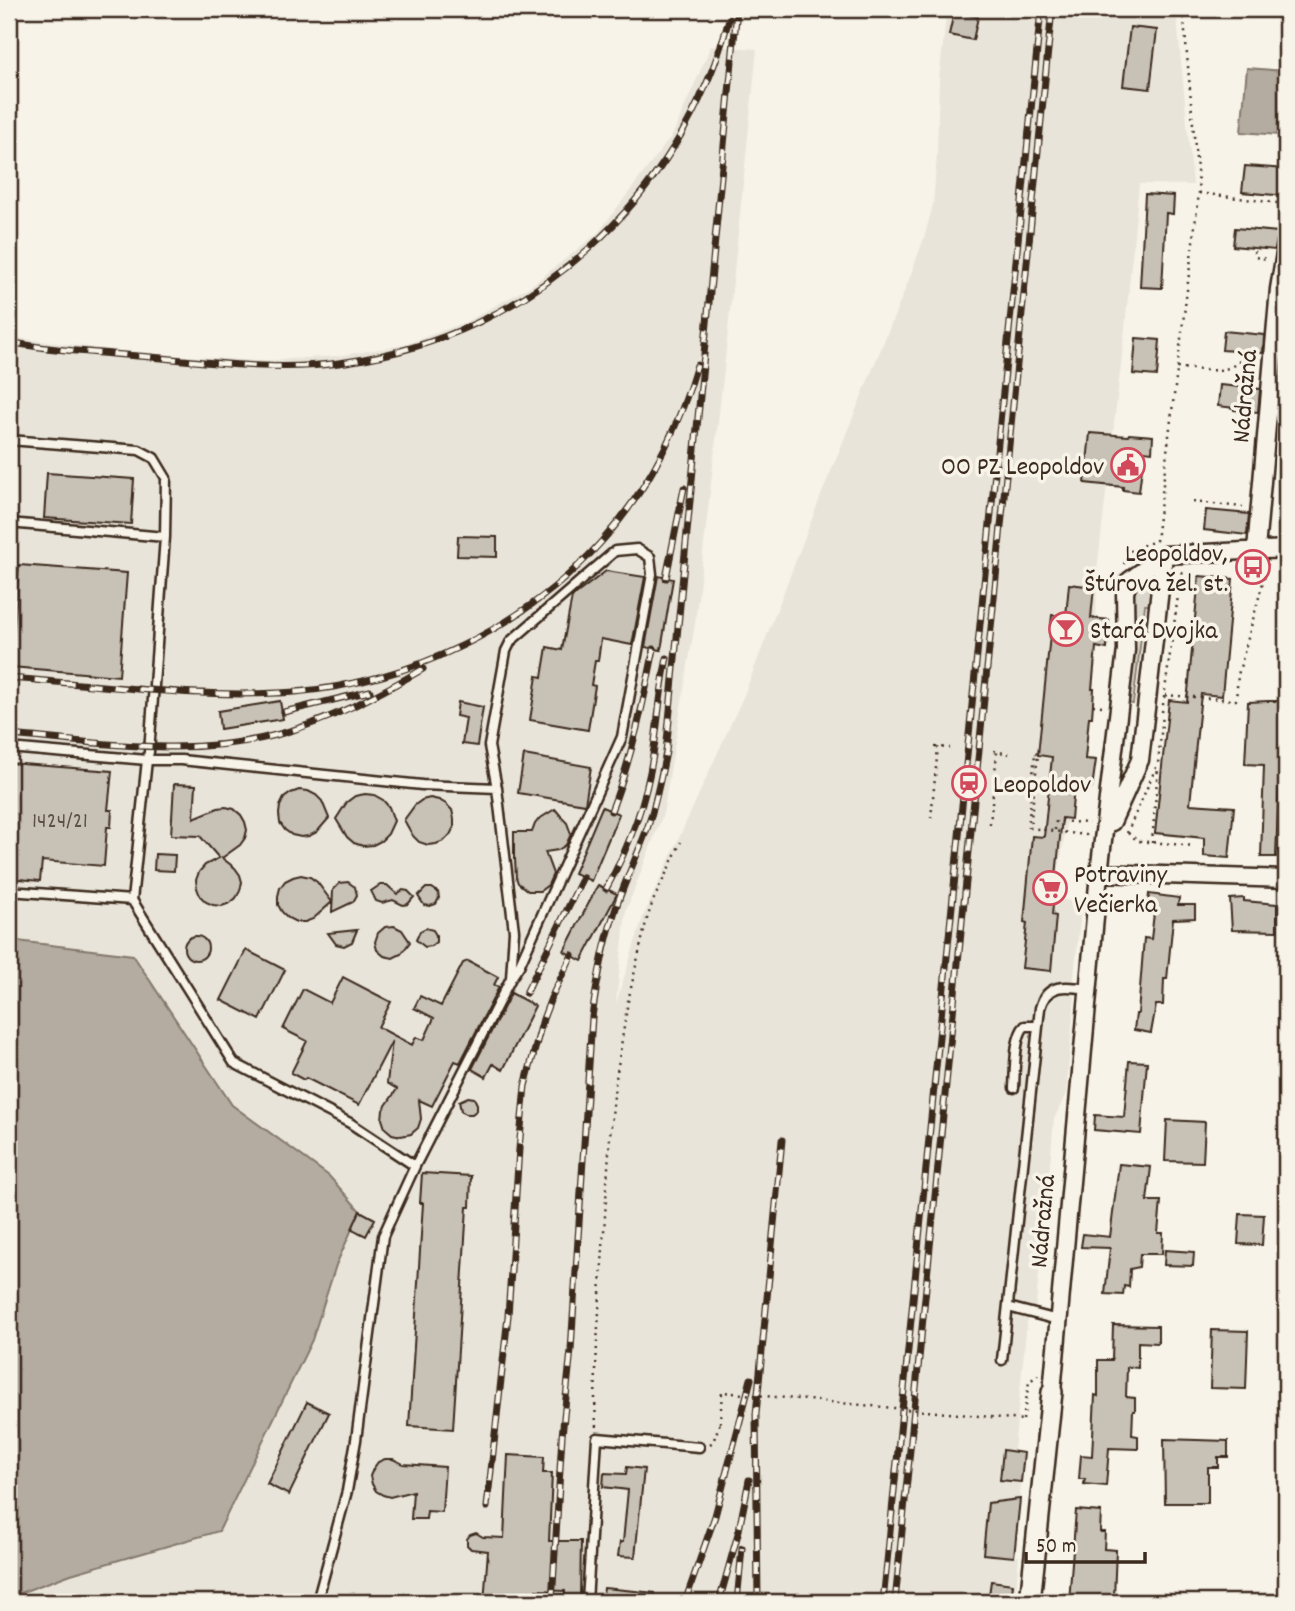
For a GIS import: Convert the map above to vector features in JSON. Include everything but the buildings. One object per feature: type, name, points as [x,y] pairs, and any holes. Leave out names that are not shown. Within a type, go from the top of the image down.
[{"type":"street","name":"Nádražná","points":[[1259,557],[1265,449],[1279,289],[1286,247]]},
{"type":"street","points":[[1164,555],[1259,557],[1286,550]]},
{"type":"street","name":"Nádražná","points":[[1104,844],[1115,813],[1140,760],[1164,555]]},
{"type":"street","name":"Nádražná","points":[[1030,1602],[1052,1392],[1099,873],[1126,650],[1125,592],[1129,581],[1164,555]]},
{"type":"street","points":[[1099,873],[1286,879]]},
{"type":"lane","points":[[9,440],[139,450],[154,458],[166,478],[165,537],[149,752],[132,900],[234,1063],[351,1123],[415,1167]]},
{"type":"lane","points":[[9,523],[165,537]]},
{"type":"lane","points":[[317,1602],[347,1491],[383,1236],[415,1167],[519,966],[622,737],[652,574],[650,557],[637,548],[615,551],[511,641],[506,651],[489,746],[498,788],[514,931],[512,978]]},
{"type":"lane","points":[[9,748],[147,760],[181,760],[422,785],[498,788]]},
{"type":"lane","points":[[9,891],[132,900]]},
{"type":"lane","points":[[1002,1360],[1040,1008],[1045,994],[1053,989],[1089,989]]},
{"type":"lane","points":[[1014,1087],[1021,1029],[1025,1026],[1038,1026]]},
{"type":"lane","points":[[1008,1307],[1058,1320]]},
{"type":"lane","points":[[587,1602],[597,1438],[699,1447]]},
{"type":"path","points":[[1164,555],[1156,541],[1199,193],[1183,9]]},
{"type":"path","points":[[1199,193],[1286,204]]},
{"type":"path","points":[[1177,368],[1227,368],[1245,354],[1273,359]]},
{"type":"path","points":[[1239,411],[1241,428],[1248,441],[1265,449]]},
{"type":"path","points":[[1193,502],[1228,508],[1260,509]]},
{"type":"path","points":[[1189,570],[1181,574],[1165,695],[1236,700],[1238,675],[1269,561],[1259,557]]},
{"type":"path","points":[[931,818],[936,747],[950,748]]},
{"type":"path","points":[[990,824],[996,752],[1009,754]]},
{"type":"path","points":[[1030,753],[1035,753]]},
{"type":"path","points":[[1035,753],[1038,754],[1030,828],[1086,835],[1090,843],[1104,844]]},
{"type":"path","points":[[1028,828],[1035,753]]},
{"type":"path","points":[[1152,843],[1158,763]]},
{"type":"path","points":[[1055,831],[1056,821],[1090,823]]},
{"type":"path","points":[[1127,833],[1138,841],[1195,846]]},
{"type":"path","points":[[597,1438],[597,1343],[615,1085],[628,1001],[646,922],[681,842]]},
{"type":"path","points":[[699,1447],[713,1442],[720,1423],[722,1392],[1023,1420],[1029,1382]]},
{"type":"shaded area","points":[[947,9],[1176,9],[1193,185],[1139,184],[1097,571],[1096,647],[1054,899],[1082,902],[1066,1094],[1054,1119],[1048,1208],[1044,1217],[1036,1305],[1027,1322],[1014,1450],[1024,1453],[1014,1557],[1019,1556],[1015,1602],[9,1602],[9,337],[128,352],[259,361],[337,356],[404,345],[466,322],[532,285],[598,233],[673,134],[711,46],[757,49],[695,624],[663,814],[626,911],[616,1003],[643,917],[744,695],[924,238],[933,205],[939,79]]},
{"type":"shaded area","points":[[1247,68],[1285,71],[1279,135],[1241,132]]},
{"type":"shaded area","points":[[1135,585],[1146,585],[1156,598],[1145,605],[1133,704],[1127,703],[1130,597]]},
{"type":"shaded area","points":[[9,940],[133,955],[232,1105],[329,1176],[360,1211],[336,1265],[312,1340],[219,1531],[71,1574],[9,1597]]},
{"type":"railway","points":[[552,1602],[592,1017],[607,937],[648,826],[666,752],[737,9]]},
{"type":"railway","points":[[883,1602],[1041,9]]},
{"type":"railway","points":[[895,1602],[1052,9]]},
{"type":"railway","points":[[9,342],[62,350],[224,364],[322,365],[414,347],[478,322],[536,289],[589,248],[636,200],[675,145],[706,85],[729,19]]},
{"type":"railway","points":[[9,678],[224,694],[295,692],[381,676],[422,663],[463,645],[538,600],[571,572],[618,522],[659,459],[680,413],[697,365]]},
{"type":"railway","points":[[666,578],[684,488]]},
{"type":"railway","points":[[611,811],[631,751],[654,649]]},
{"type":"railway","points":[[606,889],[629,841],[646,790],[667,658]]},
{"type":"railway","points":[[9,735],[176,747],[243,742],[276,735],[333,715],[423,669]]},
{"type":"railway","points":[[284,712],[370,691]]},
{"type":"railway","points":[[526,993],[583,877]]},
{"type":"railway","points":[[487,1507],[508,1316],[525,1086],[543,1019],[572,955]]},
{"type":"railway","points":[[758,1602],[756,1414],[782,1140]]},
{"type":"railway","points":[[685,1602],[715,1516],[751,1379]]},
{"type":"railway","points":[[719,1602],[739,1530],[749,1480]]},
{"type":"railway","points":[[737,1602],[742,1548]]},
{"type":"place","name":"OO PZ Leopoldov","points":[[1128,465]]},
{"type":"place","name":"Leopoldov, Štúrova žel. st.","points":[[1253,567]]},
{"type":"place","name":"Stará Dvojka","points":[[1066,629]]},
{"type":"place","name":"Leopoldov","points":[[969,783]]},
{"type":"place","name":"Potraviny Večierka","points":[[1050,888]]}]
